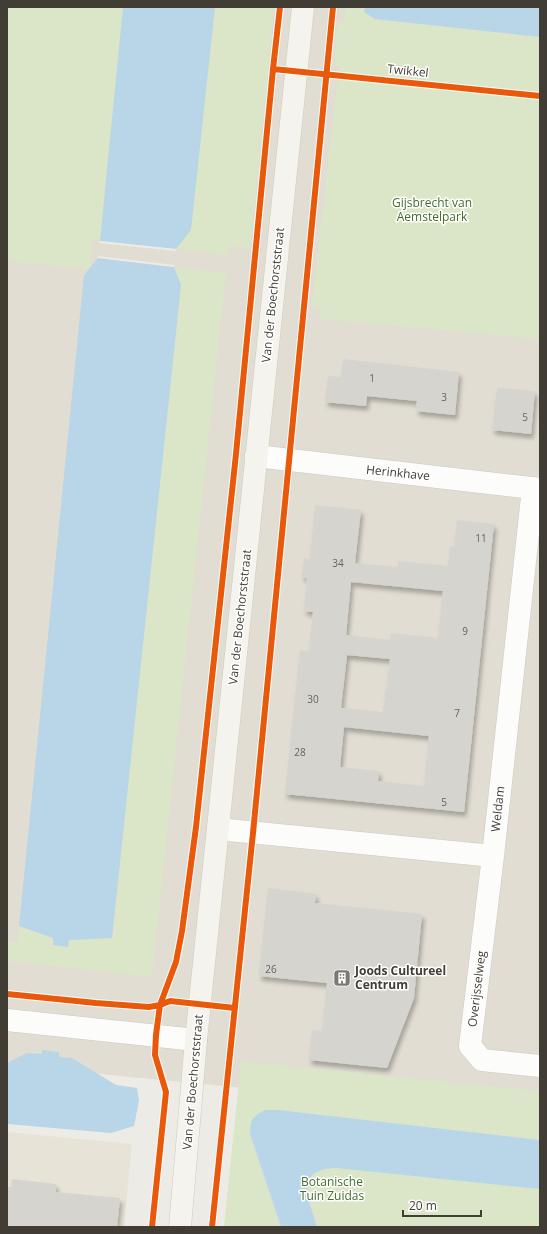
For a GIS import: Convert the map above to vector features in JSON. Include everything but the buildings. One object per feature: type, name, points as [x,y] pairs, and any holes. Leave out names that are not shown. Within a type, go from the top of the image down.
[{"type":"street","name":"Van der Boechorststraat","points":[[180,1227],[196,1040],[303,7]]},
{"type":"street","name":"Herinkhave","points":[[256,456],[536,488]]},
{"type":"street","name":"Weldam","points":[[493,856],[536,488]]},
{"type":"street","points":[[218,829],[493,856]]},
{"type":"street","name":"Overijsselweg","points":[[493,856],[470,1046],[482,1060],[540,1066]]},
{"type":"street","points":[[7,1020],[196,1040]]},
{"type":"shaded area","points":[[7,7],[540,7],[540,1117],[7,1065]]},
{"type":"shaded area","points":[[7,1132],[132,1144],[124,1227],[7,1227]]},
{"type":"green space","points":[[7,7],[274,7],[250,248],[229,246],[228,255],[176,249],[182,241],[100,233],[100,241],[92,240],[90,270],[7,261]]},
{"type":"green space","name":"Gijsbrecht van Aemstelpark","points":[[346,7],[540,7],[540,339],[319,319],[320,307],[312,306],[339,66],[334,65],[338,22],[344,22]]},
{"type":"green space","points":[[174,267],[226,273],[152,977],[7,961],[7,942],[18,942],[19,926],[54,938],[53,945],[68,947],[69,940],[112,937],[181,285]]},
{"type":"green space","points":[[241,1061],[540,1091],[540,1140],[279,1110],[265,1110],[250,1134],[281,1227],[224,1227]]},
{"type":"green space","name":"Botanische Tuin Zuidas","points":[[311,1148],[540,1173],[540,1227],[306,1227],[282,1177]]},
{"type":"water","points":[[123,7],[215,7],[191,230],[176,249],[100,241]]},
{"type":"water","points":[[365,7],[540,7],[540,37],[375,19],[364,12]]},
{"type":"water","points":[[98,258],[174,267],[181,285],[112,938],[69,940],[68,947],[53,945],[53,938],[19,926],[84,275]]},
{"type":"water","points":[[42,1050],[59,1052],[59,1057],[72,1058],[116,1085],[137,1088],[139,1101],[134,1126],[111,1133],[7,1124],[7,1063],[27,1053],[42,1054]]},
{"type":"water","points":[[265,1110],[279,1110],[540,1140],[540,1189],[337,1168],[323,1170],[314,1174],[309,1180],[308,1187],[308,1196],[317,1227],[281,1227],[250,1134],[253,1119]]},
{"type":"pier","points":[[100,241],[176,249],[176,251],[99,243]]},
{"type":"pier","points":[[98,256],[174,265],[174,267],[98,258]]},
{"type":"cycle path","points":[[152,1227],[166,1092],[155,1055],[156,1035],[160,1005],[176,962],[182,931],[196,827],[236,454],[280,7]]},
{"type":"cycle path","points":[[212,1227],[253,833],[333,7]]},
{"type":"cycle path","name":"Twikkel","points":[[273,69],[540,96]]},
{"type":"cycle path","points":[[7,994],[149,1007],[170,1001],[235,1008]]},
{"type":"place","name":"Joods Cultureel Centrum","points":[[342,978]]}]
